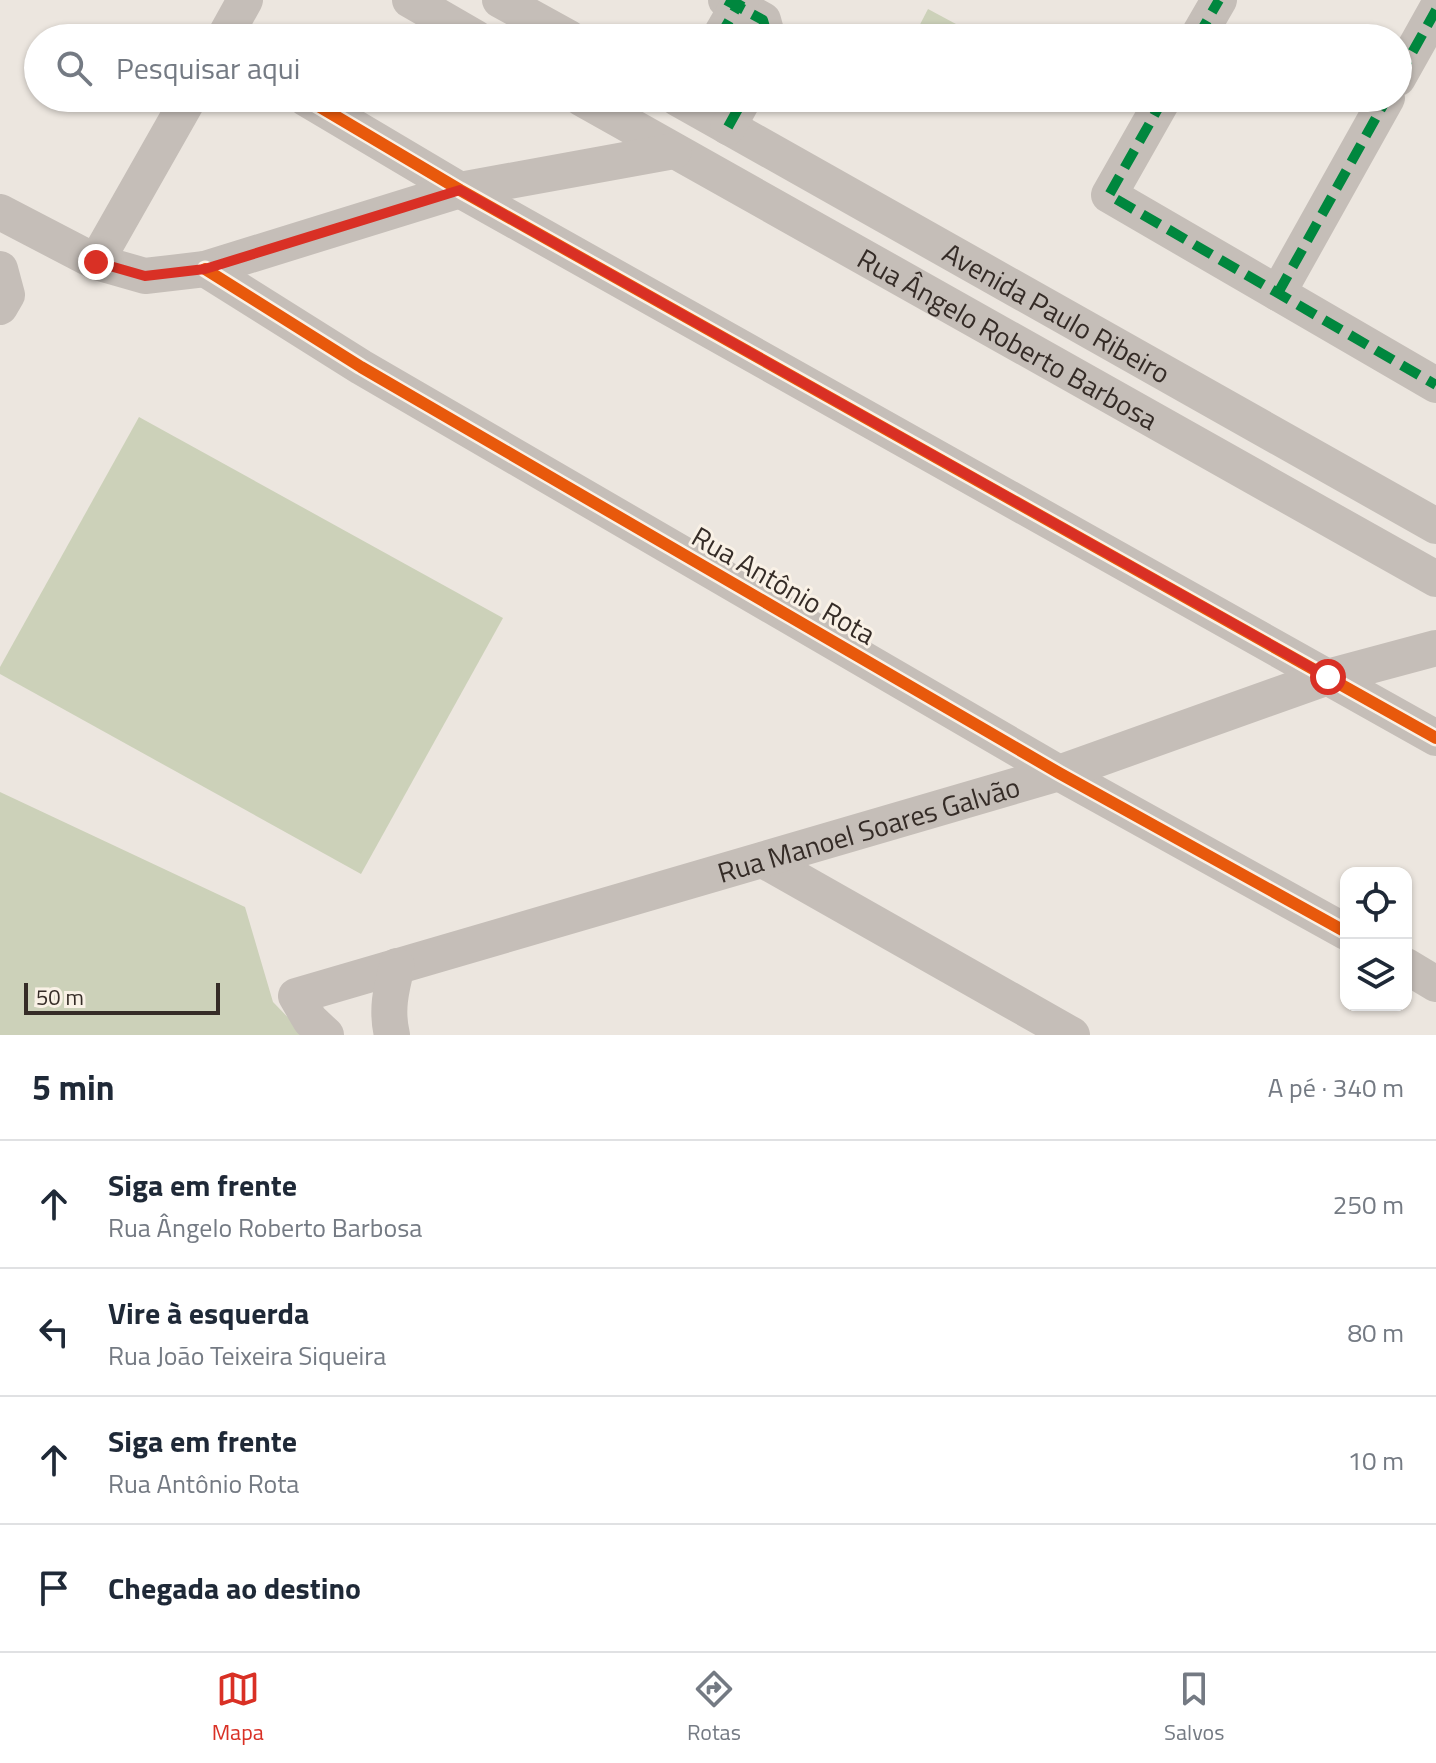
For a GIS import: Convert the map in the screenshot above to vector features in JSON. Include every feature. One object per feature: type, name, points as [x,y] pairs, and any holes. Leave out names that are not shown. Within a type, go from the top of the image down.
[{"type":"street","points":[[232,24],[245,0]]},
{"type":"street","points":[[410,0],[452,24]]},
{"type":"street","points":[[500,0],[544,24]]},
{"type":"street","points":[[1205,24],[1219,0]]},
{"type":"street","points":[[725,24],[734,2],[763,20],[764,24]]},
{"type":"street","points":[[1412,53],[1436,10]]},
{"type":"street","points":[[96,262],[181,112]]},
{"type":"street","points":[[329,112],[460,190],[1436,738]]},
{"type":"street","name":"Rua Ângelo Roberto Barbosa","points":[[606,112],[1436,579]]},
{"type":"street","name":"Avenida Paulo Ribeiro","points":[[736,112],[1436,526]]},
{"type":"street","points":[[1156,112],[1109,195],[1434,379]]},
{"type":"street","points":[[1278,293],[1379,112]]},
{"type":"street","points":[[0,212],[96,262],[145,276],[205,269],[460,190],[674,151]]},
{"type":"street","points":[[0,269],[7,295],[0,307]]},
{"type":"street","name":"Rua Antônio Rota","points":[[205,269],[361,367],[1059,773],[1340,929]]},
{"type":"street","name":"Rua Manoel Soares Galvão","points":[[326,1035],[310,1020],[296,996],[1059,773],[1328,677],[1436,648]]},
{"type":"street","points":[[763,860],[1072,1035]]},
{"type":"street","points":[[392,1035],[388,1018],[390,991],[397,966]]},
{"type":"street","points":[[1412,970],[1436,984]]},
{"type":"green space","points":[[928,9],[956,24],[920,24]]},
{"type":"green space","points":[[139,417],[503,618],[361,874],[0,674],[0,667]]},
{"type":"green space","points":[[0,792],[245,907],[273,1002],[305,1035],[0,1035]]},
{"type":"marked path","points":[[726,0],[763,20],[764,24]]},
{"type":"marked path","points":[[727,24],[741,0]]},
{"type":"marked path","points":[[1205,24],[1219,0]]},
{"type":"marked path","points":[[1412,53],[1436,10]]},
{"type":"marked path","points":[[728,127],[736,112]]},
{"type":"marked path","points":[[1156,112],[1109,195],[1436,385]]},
{"type":"marked path","points":[[1278,293],[1379,112]]},
{"type":"cycle path","points":[[329,112],[460,190],[1436,738]]},
{"type":"cycle path","points":[[205,269],[361,367],[1059,773],[1340,929]]},
{"type":"route","points":[[96,262],[145,276],[205,269],[460,190],[1328,677]]}]
